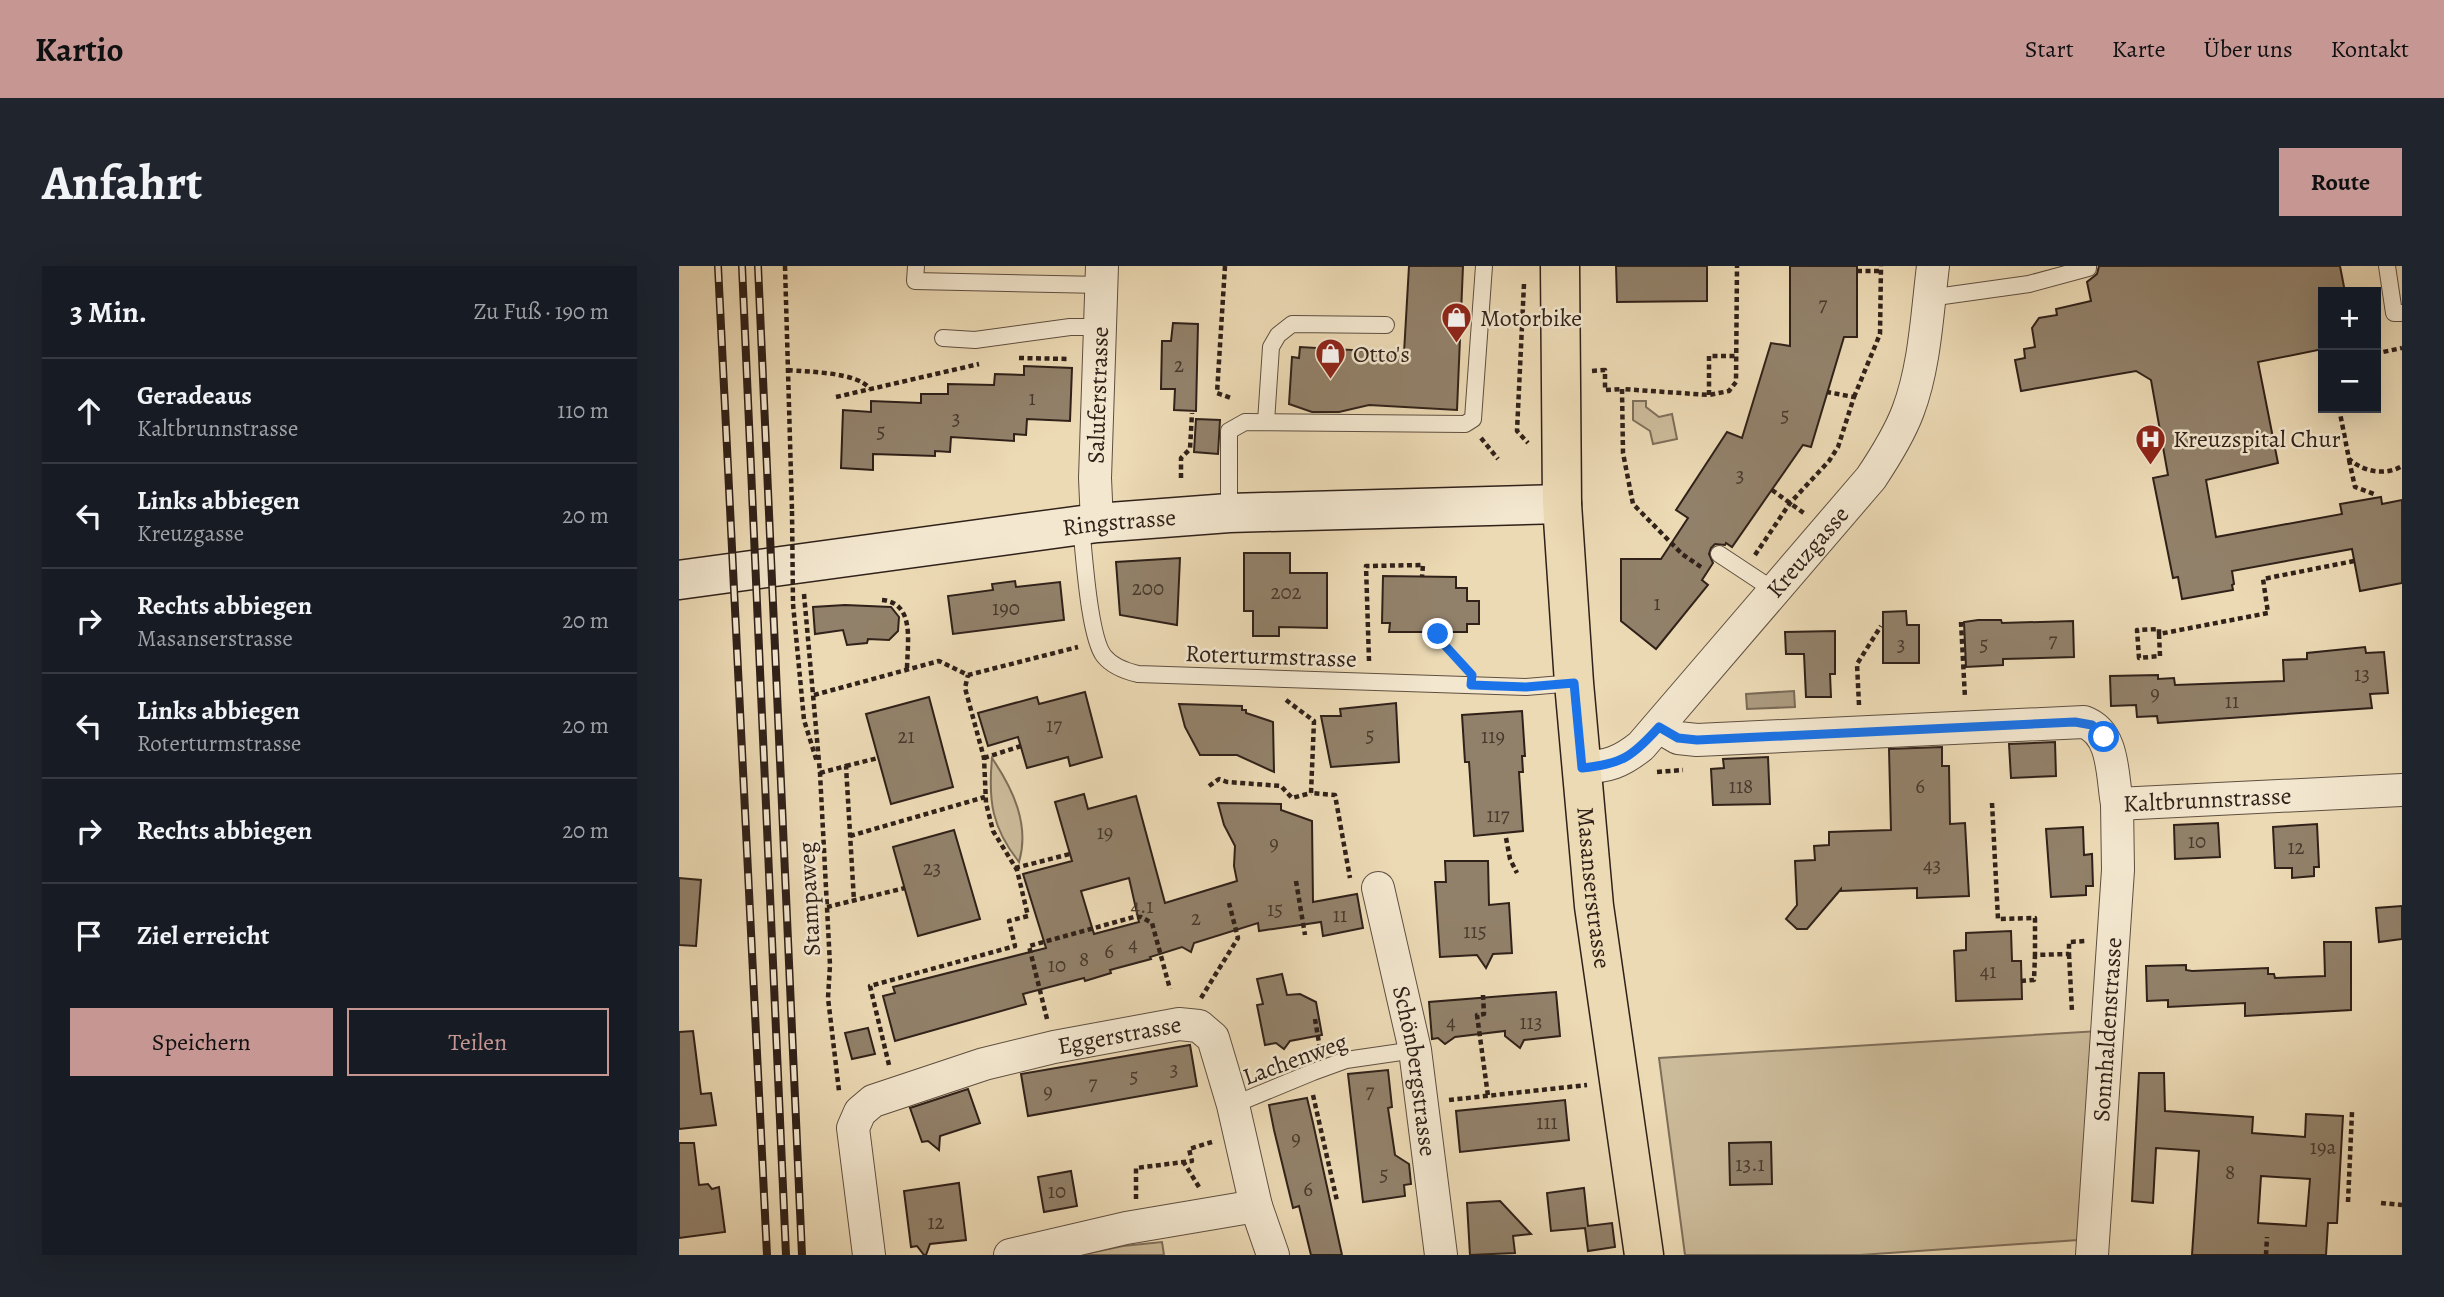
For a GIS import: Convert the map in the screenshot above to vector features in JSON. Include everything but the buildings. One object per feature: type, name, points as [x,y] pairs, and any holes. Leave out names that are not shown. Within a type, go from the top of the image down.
[{"type":"main road","name":"Masanserstrasse","points":[[1560,266],[1562,504],[1574,683],[1594,905],[1644,1255]]},
{"type":"main road","name":"Ringstrasse","points":[[679,580],[1089,525],[1229,513],[1562,504]]},
{"type":"street","name":"Kreuzgasse","points":[[1582,768],[1609,765],[1641,747],[1871,478],[1892,445],[1908,410],[1919,370],[1933,266]]},
{"type":"street","name":"Saluferstrasse","points":[[1089,525],[1095,478],[1102,275]]},
{"type":"street","name":"Kaltbrunnstrasse","points":[[1659,727],[1678,738],[1697,740],[2075,722],[2092,725],[2099,730],[2107,746],[2117,804],[2402,790]]},
{"type":"street","name":"Sonnhaldenstrasse","points":[[2092,1255],[2118,870],[2117,804]]},
{"type":"street","name":"Schönbergstrasse","points":[[1365,886],[1415,1050],[1441,1255]]},
{"type":"street","name":"Eggerstrasse","points":[[850,1106],[873,1101],[984,1064],[1054,1047],[1179,1024],[1199,1026],[1213,1038],[1236,1118],[1256,1206],[1273,1255]]},
{"type":"street","points":[[850,1106],[869,1255]]},
{"type":"street","points":[[1010,1255],[1134,1227],[1256,1206]]},
{"type":"lane","points":[[916,266],[915,281],[1102,275]]},
{"type":"lane","points":[[1229,513],[1229,431],[1245,422],[1469,422],[1474,414],[1484,266]]},
{"type":"lane","points":[[1929,298],[2029,284],[2088,266]]},
{"type":"lane","points":[[2387,266],[2394,313],[2402,313]]},
{"type":"lane","points":[[1266,422],[1271,347],[1278,335],[1291,324],[1386,325]]},
{"type":"lane","points":[[943,338],[975,340],[1070,327],[1100,327]]},
{"type":"lane","name":"Roterturmstrasse","points":[[1089,525],[1091,608],[1098,642],[1103,654],[1125,671],[1138,674],[1526,687],[1574,683]]},
{"type":"lane","points":[[1719,554],[1775,591]]},
{"type":"lane","name":"Lachenweg","points":[[1236,1118],[1316,1071],[1346,1060],[1415,1050]]},
{"type":"path","points":[[785,266],[793,604],[804,720],[820,771],[878,758]]},
{"type":"path","points":[[1225,266],[1217,393],[1231,398]]},
{"type":"path","points":[[1591,371],[1605,370],[1605,390],[1710,395],[1729,391],[1736,382],[1737,266]]},
{"type":"path","points":[[1744,571],[1790,503],[1829,461],[1838,447],[1854,397],[1880,334],[1881,268],[1857,271]]},
{"type":"path","points":[[1517,431],[1525,279]]},
{"type":"path","points":[[2380,350],[2383,352],[2402,348]]},
{"type":"path","points":[[1710,395],[1709,356],[1737,356]]},
{"type":"path","points":[[1018,358],[1081,360]]},
{"type":"path","points":[[836,397],[992,361]]},
{"type":"path","points":[[788,370],[838,375],[866,383],[870,389]]},
{"type":"path","points":[[1622,389],[1623,453],[1633,504],[1682,554],[1705,570]]},
{"type":"path","points":[[1827,392],[1854,397]]},
{"type":"path","points":[[1181,478],[1181,458],[1190,449],[1192,413]]},
{"type":"path","points":[[2340,413],[2354,487],[2374,494]]},
{"type":"path","points":[[2349,460],[2378,472],[2394,471],[2402,466]]},
{"type":"path","points":[[1772,490],[1800,510]]},
{"type":"path","points":[[2159,634],[2268,613],[2263,579],[2354,561]]},
{"type":"path","points":[[1370,682],[1366,566],[1423,565],[1422,577]]},
{"type":"path","points":[[882,600],[892,601],[900,606],[907,622],[907,670]]},
{"type":"path","name":"Stampaweg","points":[[804,602],[820,771],[830,965],[828,998],[850,1106]]},
{"type":"path","points":[[1961,622],[1967,727]]},
{"type":"path","points":[[1861,733],[1857,664],[1881,626]]},
{"type":"path","points":[[2159,629],[2159,634],[2160,656],[2139,658],[2137,630],[2159,629]]},
{"type":"path","points":[[1438,634],[1439,639],[1472,675],[1471,685]]},
{"type":"path","points":[[814,695],[939,661],[968,675],[1098,642]]},
{"type":"path","points":[[896,1093],[870,986],[1016,946],[1009,921],[1028,916],[1015,867],[993,831],[985,797],[984,758],[965,688],[968,675]]},
{"type":"path","points":[[1285,699],[1314,721],[1311,793]]},
{"type":"path","points":[[984,758],[1021,747]]},
{"type":"path","points":[[846,766],[854,901]]},
{"type":"path","points":[[1646,773],[1695,769]]},
{"type":"path","points":[[1209,786],[1219,779],[1281,786],[1292,798],[1311,793],[1335,795],[1365,886]]},
{"type":"path","points":[[850,835],[985,797]]},
{"type":"path","points":[[1992,803],[1998,919],[2035,918],[2034,980],[2021,981]]},
{"type":"path","points":[[1506,838],[1510,859],[1517,873]]},
{"type":"path","points":[[1015,867],[1070,854]]},
{"type":"path","points":[[1296,881],[1305,935]]},
{"type":"path","points":[[827,907],[905,888]]},
{"type":"path","points":[[1199,1026],[1199,1002],[1238,937],[1229,903]]},
{"type":"path","points":[[1054,1047],[1030,946],[1142,917],[1152,923],[1170,989]]},
{"type":"path","points":[[2072,1012],[2069,942],[2096,940]]},
{"type":"path","points":[[2035,955],[2069,954]]},
{"type":"path","points":[[1483,995],[1484,1014],[1477,1015],[1488,1096]]},
{"type":"path","points":[[1315,1019],[1316,1071],[1337,1201]]},
{"type":"path","points":[[1421,1102],[1593,1084]]},
{"type":"path","points":[[2348,1202],[2352,1112]]},
{"type":"path","points":[[1134,1227],[1136,1167],[1192,1161],[1189,1149],[1219,1140],[1236,1118]]},
{"type":"path","points":[[2381,1203],[2402,1205]]},
{"type":"path","points":[[2266,1255],[2267,1237]]},
{"type":"shaded area","points":[[1633,401],[1646,401],[1646,407],[1659,417],[1672,414],[1677,439],[1653,444],[1650,431],[1633,420]]},
{"type":"shaded area","points":[[1794,691],[1795,707],[1747,709],[1746,694]]},
{"type":"shaded area","points":[[992,758],[1013,795],[1021,821],[1022,848],[1019,862],[1003,837],[994,813]]},
{"type":"shaded area","points":[[2099,1031],[2078,1240],[1860,1255],[1685,1255],[1659,1058]]},
{"type":"shaded area","points":[[1162,1242],[1164,1255],[1080,1255],[1123,1246]]},
{"type":"railway","points":[[718,266],[767,1255]]},
{"type":"railway","points":[[742,266],[786,1255]]},
{"type":"railway","points":[[758,266],[802,1255]]},
{"type":"place","name":"Motorbike","points":[[1457,345]]},
{"type":"place","name":"Otto's","points":[[1330,381]]},
{"type":"place","name":"Kreuzspital Chur","points":[[2150,466]]},
{"type":"route","points":[[1438,634],[1439,639],[1472,675],[1471,685],[1526,687],[1574,683],[1582,768],[1620,761],[1641,747],[1659,727],[1678,738],[1697,740],[2084,722],[2099,730],[2104,737]]}]
